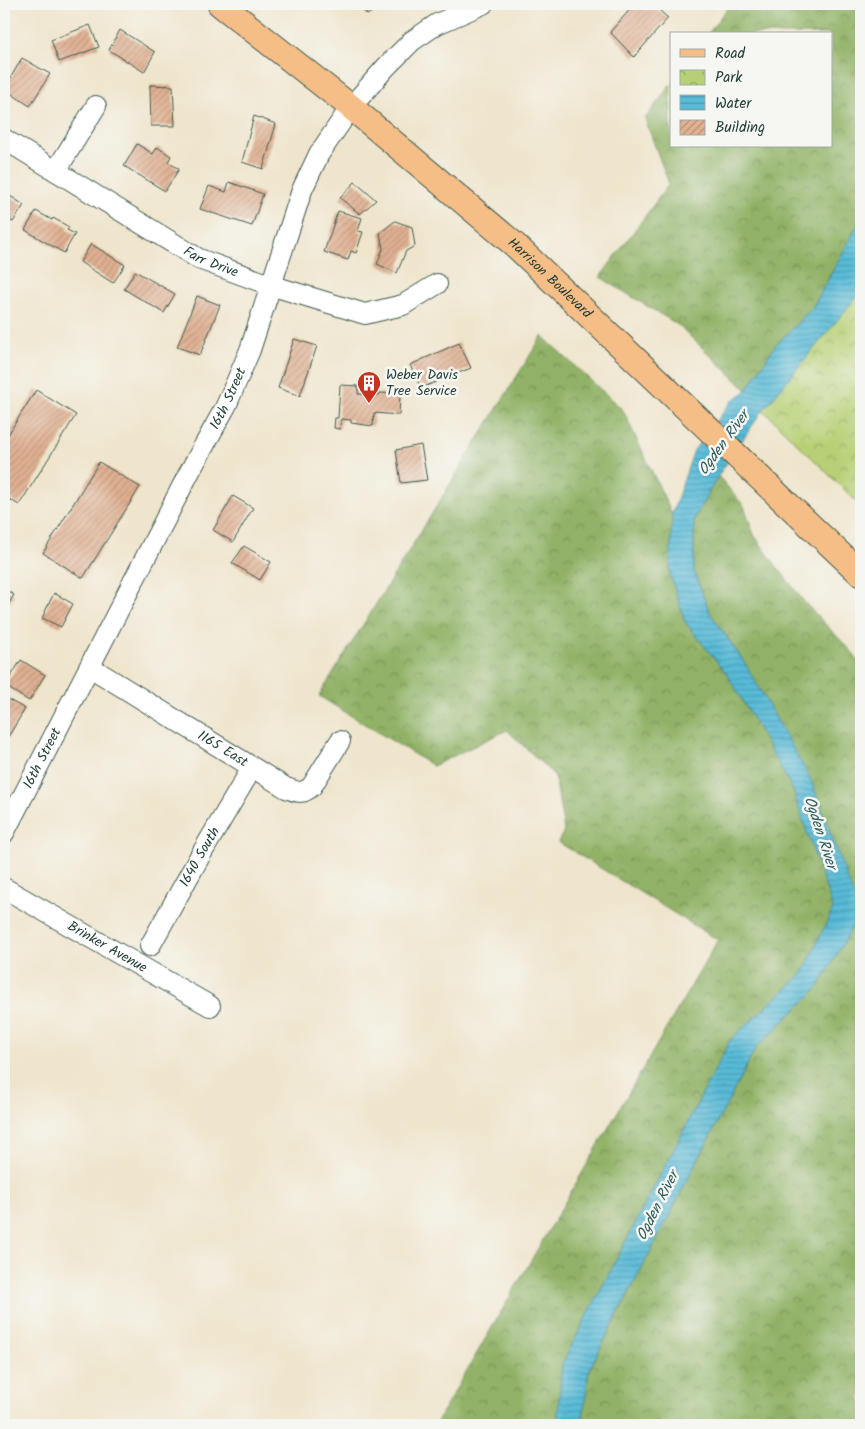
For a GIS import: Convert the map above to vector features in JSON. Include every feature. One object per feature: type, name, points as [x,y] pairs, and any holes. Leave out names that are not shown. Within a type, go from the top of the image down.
[{"type":"main road","name":"Harrison Boulevard","points":[[220,4],[351,107],[516,246],[758,474],[861,574]]},
{"type":"street","name":"16th Street","points":[[4,833],[226,406],[250,350],[302,190],[319,154],[351,107],[386,67],[412,42],[437,24],[483,4]]},
{"type":"street","points":[[56,171],[96,106]]},
{"type":"street","name":"Farr Drive","points":[[4,139],[199,259],[270,284],[365,314],[402,305],[437,284]]},
{"type":"street","name":"1165 East","points":[[90,667],[286,788],[300,792],[307,791],[340,741]]},
{"type":"street","name":"1640 South","points":[[150,946],[252,768]]},
{"type":"street","name":"Brinker Avenue","points":[[4,888],[210,1006]]},
{"type":"green space","points":[[730,4],[861,4],[861,219],[813,307],[774,347],[747,390],[678,325],[600,277],[669,184],[645,119],[670,85],[670,148],[832,148],[832,32],[709,32]]},
{"type":"green space","points":[[861,290],[861,506],[763,410]]},
{"type":"green space","points":[[542,336],[623,410],[672,514],[670,574],[685,622],[728,675],[792,788],[833,909],[803,973],[731,1039],[562,1364],[557,1425],[435,1425],[718,940],[558,842],[564,831],[555,776],[507,730],[433,766],[319,696]]},
{"type":"green space","points":[[718,476],[744,506],[754,535],[775,564],[805,603],[854,654],[861,668],[861,1425],[582,1425],[589,1370],[756,1048],[818,988],[860,913],[746,665],[710,613],[694,572],[694,519]]},
{"type":"water","name":"Ogden River","points":[[861,219],[861,290],[859,294],[763,410],[718,476],[694,519],[694,572],[710,613],[746,665],[811,780],[860,913],[818,988],[756,1048],[589,1370],[582,1425],[557,1425],[562,1364],[731,1039],[803,973],[833,909],[792,788],[728,675],[685,622],[670,574],[672,514],[694,450],[732,401],[747,390],[774,347],[813,307]]},
{"type":"building","points":[[359,4],[384,4],[367,15]]},
{"type":"building","points":[[635,4],[652,4],[668,18],[634,57],[610,32]]},
{"type":"building","points":[[90,25],[99,47],[59,62],[51,40]]},
{"type":"building","points":[[120,30],[155,52],[144,72],[109,50]]},
{"type":"building","points":[[22,58],[50,74],[30,106],[4,89]]},
{"type":"building","points":[[150,85],[173,86],[175,126],[151,126]]},
{"type":"building","points":[[254,116],[276,124],[263,169],[242,162]]},
{"type":"building","points":[[137,144],[153,154],[157,147],[171,156],[168,162],[179,169],[165,191],[124,166]]},
{"type":"building","points":[[229,182],[263,194],[252,226],[200,209],[209,186],[226,192]]},
{"type":"building","points":[[355,182],[376,200],[360,214],[340,198]]},
{"type":"building","points":[[4,192],[24,205],[13,222],[4,217]]},
{"type":"building","points":[[36,211],[69,227],[67,230],[75,234],[64,253],[25,230]]},
{"type":"building","points":[[338,211],[362,218],[358,231],[363,232],[356,253],[351,251],[348,260],[324,252]]},
{"type":"building","points":[[395,221],[412,227],[415,246],[406,251],[397,273],[377,264],[383,249],[380,233]]},
{"type":"building","points":[[91,244],[125,265],[113,283],[80,262]]},
{"type":"building","points":[[135,271],[175,294],[164,313],[124,289]]},
{"type":"building","points":[[197,296],[220,305],[200,355],[177,347]]},
{"type":"building","points":[[294,339],[317,346],[300,396],[278,388]]},
{"type":"building","points":[[459,343],[471,368],[421,388],[410,365]]},
{"type":"building","name":"Weber Davis Tree Service","points":[[340,385],[358,386],[358,394],[400,394],[399,415],[374,413],[373,426],[351,423],[351,420],[341,419],[340,429],[334,428],[335,418],[338,418]]},
{"type":"building","points":[[36,390],[76,415],[19,505],[4,496],[4,441]]},
{"type":"building","points":[[421,445],[427,480],[401,483],[396,450]]},
{"type":"building","points":[[99,462],[140,487],[83,578],[43,553]]},
{"type":"building","points":[[233,496],[253,508],[233,542],[213,530]]},
{"type":"building","points":[[244,546],[271,562],[260,580],[232,563]]},
{"type":"building","points":[[4,589],[14,595],[4,611]]},
{"type":"building","points":[[54,593],[73,604],[61,627],[42,618]]},
{"type":"building","points":[[21,660],[45,675],[29,701],[5,686]]},
{"type":"building","points":[[4,697],[25,709],[8,737],[4,734]]},
{"type":"place","name":"Weber Davis Tree Service","points":[[369,404]]}]
